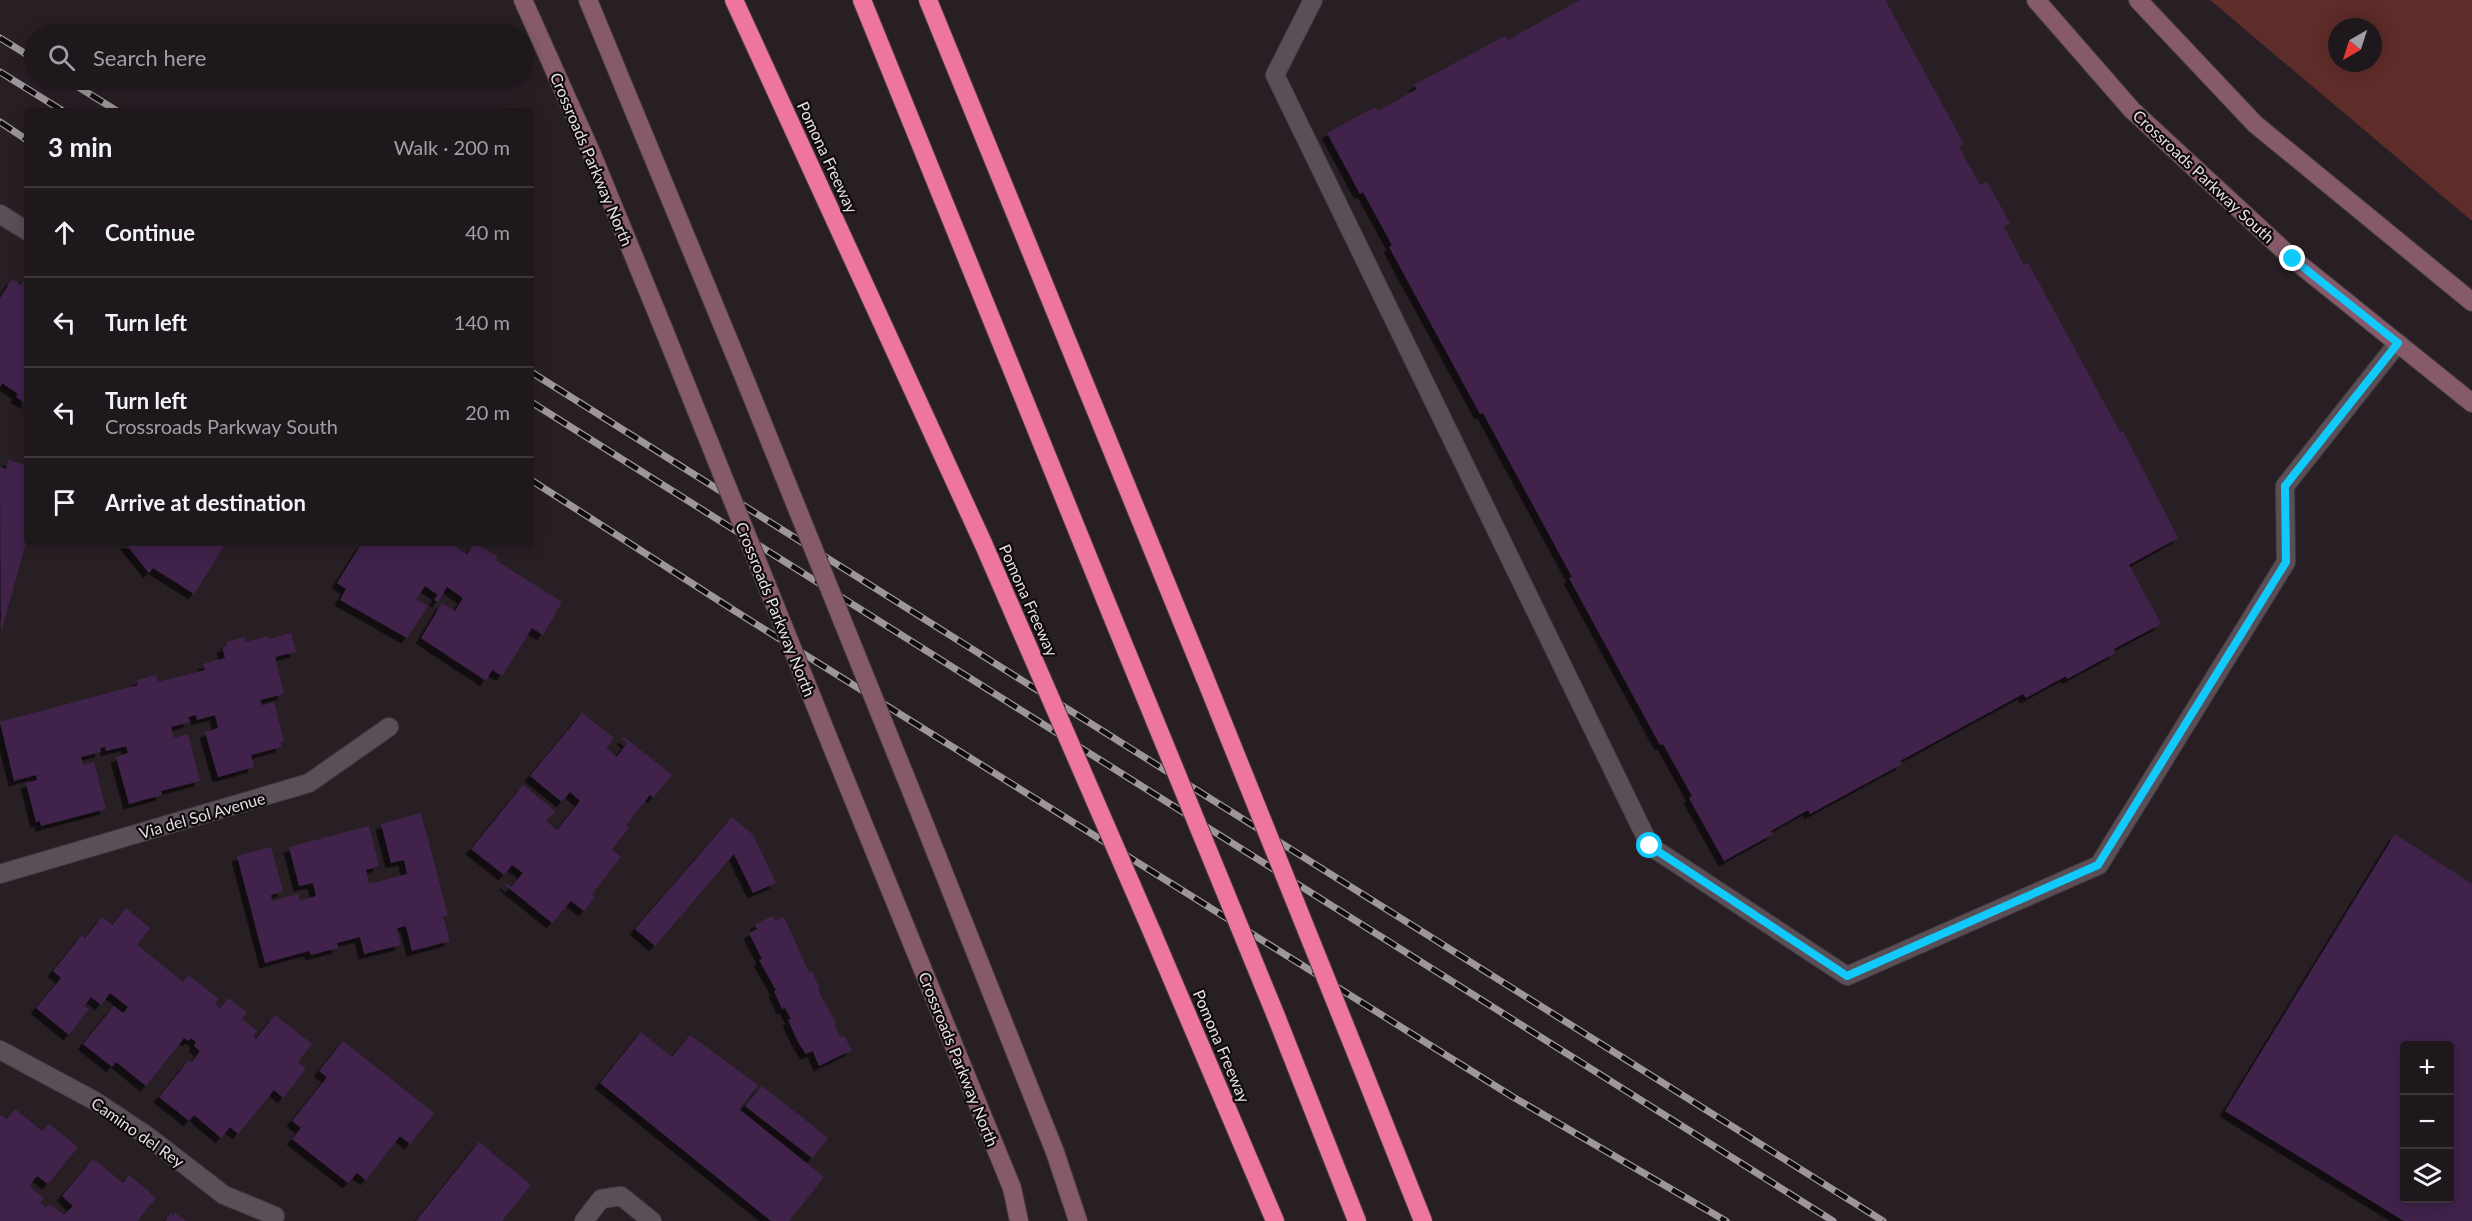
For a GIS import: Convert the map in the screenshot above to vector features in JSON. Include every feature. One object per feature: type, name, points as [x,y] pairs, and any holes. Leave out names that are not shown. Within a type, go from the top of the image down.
[{"type":"highway","name":"Pomona Freeway","points":[[734,0],[983,543],[1275,1221]]},
{"type":"highway","points":[[862,0],[1276,1016],[1357,1221]]},
{"type":"highway","points":[[928,0],[1205,678],[1423,1221]]},
{"type":"street","name":"Crossroads Parkway North","points":[[523,0],[534,24]]},
{"type":"street","points":[[588,0],[746,382],[914,798],[1056,1152],[1078,1221]]},
{"type":"street","points":[[1313,0],[1275,75],[1650,846],[1847,976],[2098,865],[2286,562],[2285,486],[2398,343]]},
{"type":"street","name":"Crossroads Parkway South","points":[[2037,0],[2132,110],[2293,259],[2472,403]]},
{"type":"street","points":[[2138,0],[2255,124],[2472,302]]},
{"type":"street","name":"Crossroads Parkway North","points":[[534,25],[591,152],[1012,1188],[1019,1221]]},
{"type":"street","points":[[0,214],[24,229]]},
{"type":"street","name":"Via del Sol Avenue","points":[[0,874],[309,783],[389,727]]},
{"type":"street","name":"Camino del Rey","points":[[0,1050],[95,1101],[146,1135],[224,1195],[275,1216]]},
{"type":"street","points":[[584,1221],[601,1199],[621,1196],[652,1221]]},
{"type":"shaded area","points":[[2210,0],[2472,0],[2472,221]]},
{"type":"building","points":[[1580,0],[1885,0],[1964,144],[1959,147],[1980,185],[1987,182],[2010,223],[2004,227],[2024,265],[2028,263],[2120,432],[2123,431],[2178,538],[2129,565],[2161,624],[2114,649],[2115,653],[2067,679],[2066,676],[2026,698],[2023,694],[1900,761],[1902,764],[1810,814],[1808,810],[1771,831],[1773,834],[1724,861],[1689,798],[1692,796],[1663,744],[1660,745],[1483,413],[1480,414],[1389,247],[1392,245],[1363,192],[1360,194],[1327,133],[1375,107],[1378,111],[1417,89],[1414,85],[1505,36],[1508,40]]},
{"type":"building","points":[[12,279],[21,285],[24,280],[24,402],[16,397],[18,394],[2,383],[0,387],[0,298]]},
{"type":"building","points":[[8,460],[24,464],[25,546],[1,632],[0,467],[6,469]]},
{"type":"building","points":[[127,546],[224,546],[194,594],[153,568],[149,573]]},
{"type":"building","points":[[360,546],[455,546],[467,554],[473,546],[480,546],[498,557],[495,560],[562,602],[543,635],[532,628],[502,676],[492,670],[486,681],[421,638],[442,603],[455,611],[463,598],[447,587],[438,602],[434,600],[438,595],[425,586],[416,599],[428,606],[407,638],[340,600],[346,589],[337,583]]},
{"type":"building","points":[[291,633],[296,652],[275,657],[284,694],[260,700],[262,706],[274,702],[284,742],[281,742],[281,747],[251,755],[254,767],[218,777],[205,732],[218,728],[215,715],[197,720],[196,715],[188,717],[190,722],[171,727],[174,738],[188,734],[200,781],[161,791],[162,795],[129,804],[116,757],[128,753],[126,746],[106,751],[105,747],[100,748],[101,752],[81,757],[83,765],[94,762],[106,809],[41,826],[40,821],[36,822],[26,783],[37,780],[36,775],[14,781],[0,722],[138,685],[137,680],[156,675],[158,682],[205,670],[203,664],[225,658],[222,647],[227,646],[226,642],[244,637],[246,642],[268,636],[269,639]]},
{"type":"building","points":[[582,713],[614,738],[606,748],[617,757],[627,743],[622,739],[624,737],[672,775],[653,798],[650,795],[626,825],[629,828],[612,849],[621,857],[592,894],[595,897],[584,911],[571,901],[552,923],[505,885],[506,883],[511,887],[523,873],[512,865],[504,875],[471,849],[523,785],[555,811],[546,821],[557,830],[580,801],[570,792],[562,802],[530,776]]},
{"type":"building","points":[[421,813],[448,916],[443,916],[450,941],[412,951],[406,926],[397,928],[401,945],[364,954],[360,937],[337,943],[338,948],[311,955],[309,951],[265,963],[237,856],[271,847],[283,891],[271,895],[272,901],[298,894],[300,901],[316,896],[313,883],[299,886],[289,847],[369,826],[379,866],[366,870],[369,884],[407,874],[404,860],[391,863],[381,824]]},
{"type":"building","points":[[732,817],[753,835],[776,883],[753,893],[734,854],[655,946],[635,929]]},
{"type":"building","points":[[2395,834],[2472,884],[2472,1221],[2404,1221],[2225,1111]]},
{"type":"building","points":[[126,908],[150,928],[137,945],[183,982],[188,975],[219,999],[215,1004],[220,1008],[229,998],[247,1013],[242,1019],[257,1031],[253,1036],[256,1039],[275,1015],[312,1044],[298,1062],[306,1069],[283,1098],[274,1090],[238,1134],[230,1127],[221,1138],[194,1115],[189,1121],[159,1097],[189,1060],[192,1062],[200,1051],[194,1046],[196,1042],[191,1038],[188,1041],[184,1038],[146,1086],[116,1062],[112,1067],[83,1044],[114,1006],[123,1013],[128,1007],[110,993],[101,1005],[91,997],[84,1006],[89,1009],[69,1035],[36,1008],[61,978],[53,971],[82,935],[85,938],[102,917],[112,925]]},
{"type":"building","points":[[773,916],[775,921],[784,917],[809,973],[812,971],[820,990],[818,991],[836,1023],[834,1024],[840,1037],[844,1036],[852,1050],[819,1066],[813,1051],[806,1054],[798,1042],[788,1020],[791,1019],[785,1008],[782,1009],[774,991],[776,990],[759,960],[762,959],[749,933],[757,929],[755,924]]},
{"type":"building","points":[[641,1032],[672,1057],[690,1035],[758,1085],[739,1109],[824,1177],[789,1221],[771,1221],[600,1083]]},
{"type":"building","points":[[343,1041],[434,1113],[410,1144],[400,1136],[366,1180],[357,1173],[348,1183],[292,1139],[301,1128],[292,1121],[327,1077],[319,1071]]},
{"type":"building","points":[[762,1086],[828,1138],[812,1158],[745,1106]]},
{"type":"building","points":[[15,1109],[42,1131],[49,1124],[78,1147],[48,1184],[37,1176],[29,1186],[44,1198],[40,1203],[46,1207],[50,1204],[64,1215],[73,1206],[62,1196],[93,1159],[123,1183],[129,1175],[156,1198],[137,1221],[0,1221],[0,1114],[6,1119]]},
{"type":"building","points":[[479,1142],[531,1185],[502,1221],[416,1221]]},
{"type":"building","points":[[171,1213],[174,1215],[175,1213],[186,1221],[165,1221]]},
{"type":"railway","points":[[0,38],[24,53]]},
{"type":"railway","points":[[0,72],[24,87]]},
{"type":"railway","points":[[29,90],[58,108]]},
{"type":"railway","points":[[83,90],[112,108]]},
{"type":"railway","points":[[0,122],[24,138]]},
{"type":"railway","points":[[534,374],[1883,1221]]},
{"type":"railway","points":[[534,404],[1833,1221]]},
{"type":"railway","points":[[534,482],[735,611],[1513,1097],[1726,1221]]},
{"type":"route","points":[[1650,846],[1847,976],[2098,865],[2286,562],[2285,486],[2398,343],[2293,259]]}]
